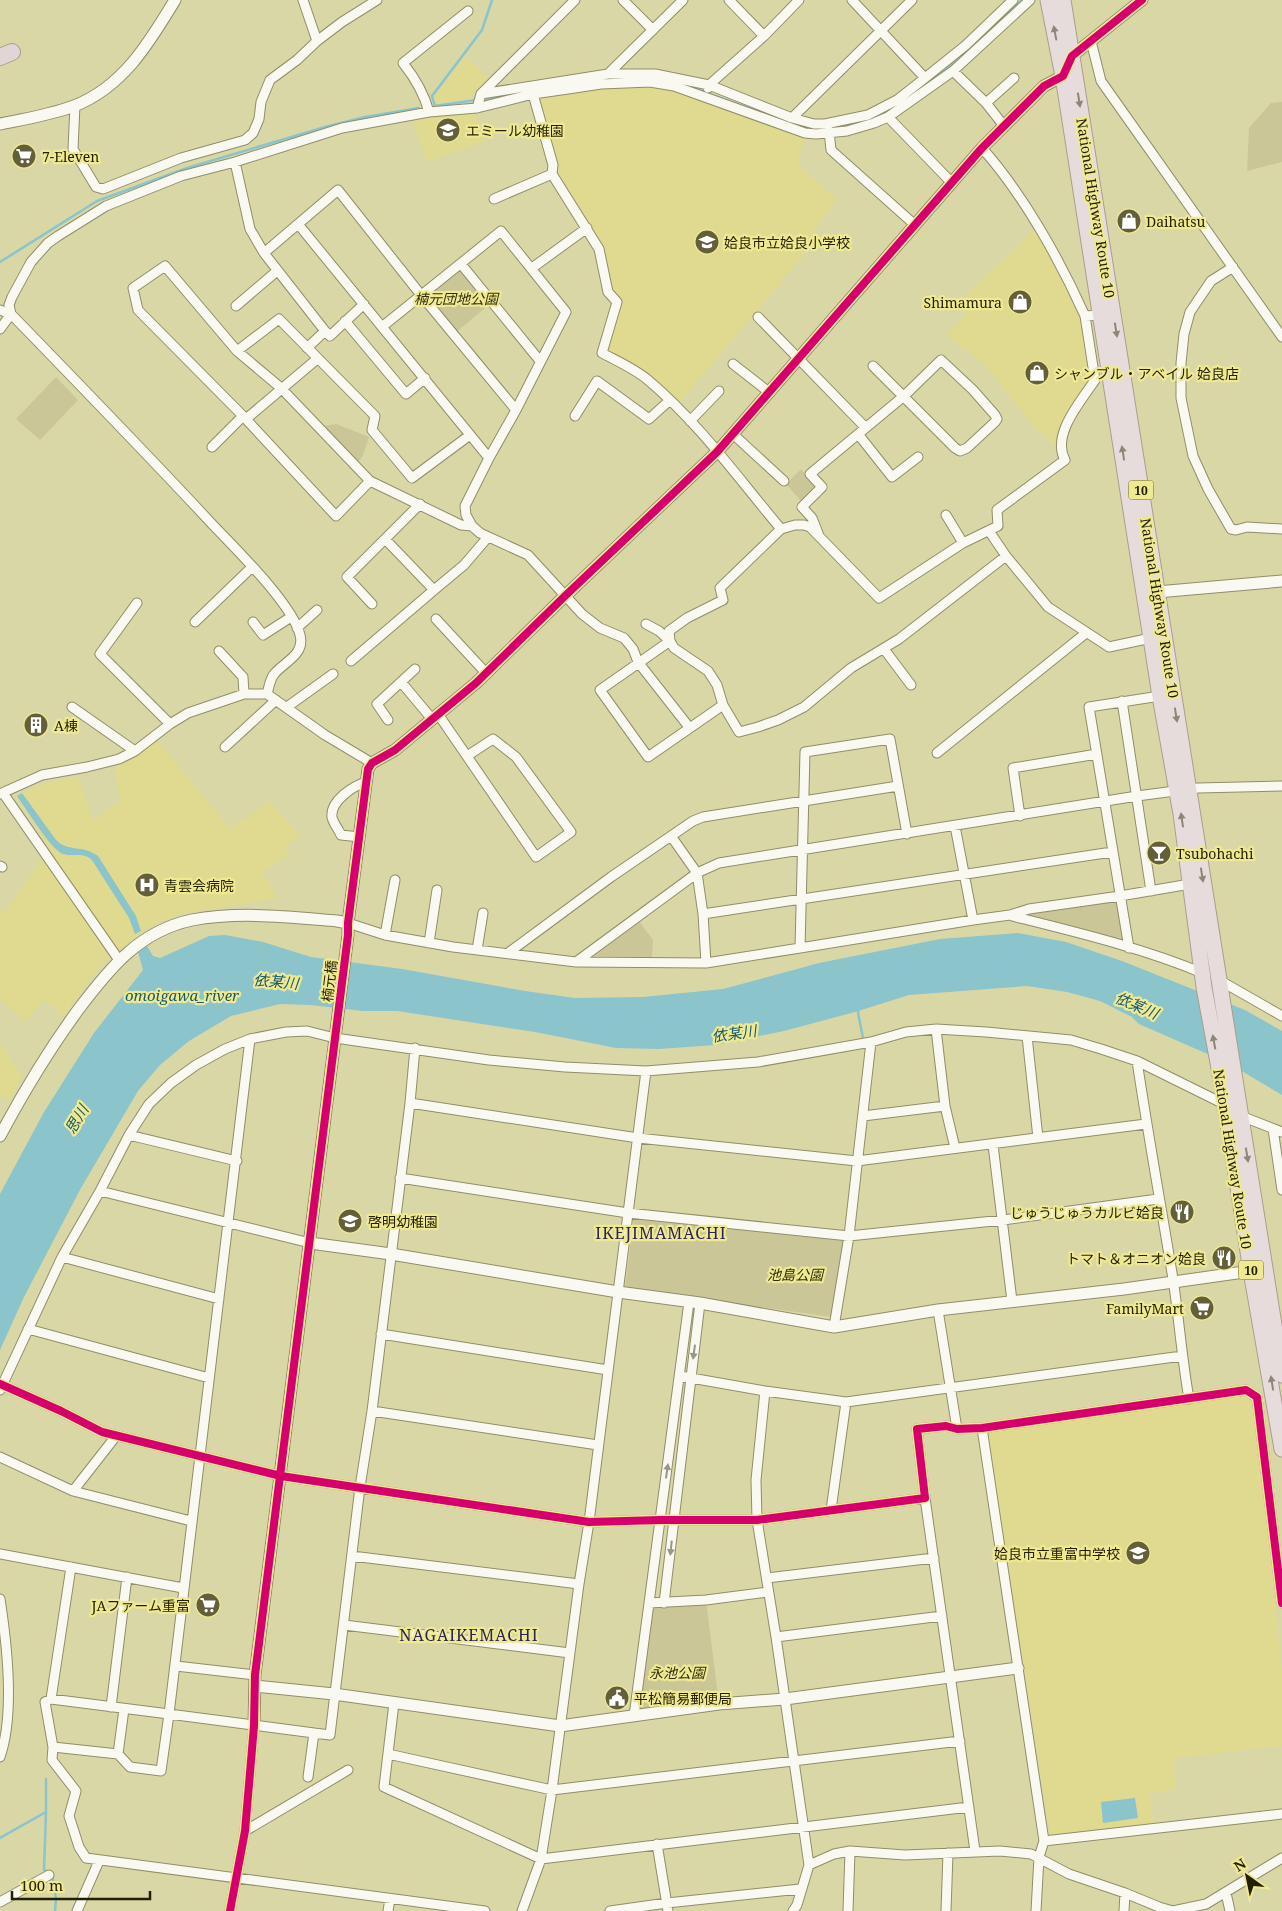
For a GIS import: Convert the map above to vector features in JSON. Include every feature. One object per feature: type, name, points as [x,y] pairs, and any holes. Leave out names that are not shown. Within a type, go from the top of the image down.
[{"type":"highway","name":"National Highway Route 10","points":[[1048,0],[1063,76],[1093,316],[1160,696],[1182,790],[1220,986],[1228,1095],[1241,1116],[1258,1270]]},
{"type":"highway","name":"National Highway Route 10","points":[[1063,0],[1157,592],[1182,790],[1190,884],[1203,980],[1228,1095],[1258,1270],[1282,1375]]},
{"type":"highway","name":"National Highway Route 10","points":[[1275,1345],[1282,1449]]},
{"type":"street","points":[[0,124],[75,106],[111,85],[127,70],[154,34],[175,0]]},
{"type":"street","points":[[303,0],[317,41]]},
{"type":"street","points":[[75,106],[73,149],[96,187],[103,190],[181,158],[245,140],[253,133],[259,119],[261,102],[270,80],[342,22],[377,0]]},
{"type":"street","points":[[477,108],[481,94],[575,0]]},
{"type":"street","points":[[623,0],[652,30]]},
{"type":"street","points":[[608,74],[684,0]]},
{"type":"street","points":[[729,0],[764,36]]},
{"type":"street","points":[[705,96],[709,85],[764,36],[799,0]]},
{"type":"street","points":[[852,0],[926,78]]},
{"type":"street","points":[[792,118],[912,0]]},
{"type":"street","points":[[481,94],[608,74],[655,74],[709,85],[792,118],[814,124],[825,124],[868,116],[897,100],[966,45],[1013,0]]},
{"type":"street","points":[[0,329],[11,314],[10,305],[12,297],[32,262],[48,243],[106,206],[181,176],[235,162],[342,128],[429,112],[477,108],[533,94],[601,84],[650,82],[674,86],[805,133],[816,134],[829,131],[847,131],[874,123],[888,116],[953,71],[1030,0]]},
{"type":"street","points":[[119,960],[2,794],[42,775],[119,759],[134,751],[188,713],[244,694],[266,694],[325,735],[372,763],[395,750],[486,673],[717,452],[982,148],[1044,86],[1063,76],[1072,56],[1142,0]]},
{"type":"street","points":[[429,112],[426,99],[403,63],[468,11]]},
{"type":"street","points":[[1091,41],[1101,81],[1282,336]]},
{"type":"street","points":[[953,71],[986,103],[1004,126]]},
{"type":"street","points":[[986,103],[1014,78]]},
{"type":"street","points":[[533,94],[553,165],[552,174],[599,249],[608,292],[616,302],[602,352],[647,378],[670,400],[712,445],[781,529]]},
{"type":"street","points":[[888,116],[952,183]]},
{"type":"street","points":[[829,131],[832,150],[915,225]]},
{"type":"street","points":[[670,641],[669,631],[687,618],[723,600],[720,588],[781,529],[804,525],[810,527],[879,598],[963,543],[998,526],[996,510],[1065,460],[1061,453],[1064,427],[1095,380],[1093,316],[1003,171],[982,148]]},
{"type":"street","points":[[235,162],[250,229],[277,271],[325,331],[330,336],[364,304]]},
{"type":"street","points":[[494,199],[552,174]]},
{"type":"street","points":[[103,190],[106,206]]},
{"type":"street","points":[[264,253],[338,190],[421,295],[516,410]]},
{"type":"street","points":[[298,224],[489,458]]},
{"type":"street","points":[[532,268],[587,228]]},
{"type":"street","points":[[383,326],[501,230],[566,312],[465,506],[466,515],[472,526],[480,533],[528,555],[582,614],[600,628],[624,638],[633,649],[638,662],[689,727]]},
{"type":"street","points":[[461,264],[540,361]]},
{"type":"street","points":[[370,481],[336,516],[244,418],[138,310],[133,288],[165,266],[237,351],[281,388],[370,481],[461,525],[472,526]]},
{"type":"street","points":[[1233,267],[1211,281],[1190,312],[1184,334],[1180,363],[1181,398],[1194,456],[1208,489],[1231,529],[1236,530],[1247,527],[1282,529]]},
{"type":"street","points":[[236,306],[277,271]]},
{"type":"street","points":[[0,310],[11,314],[99,404],[252,567],[291,617],[300,634],[301,645],[296,654],[273,674],[266,694]]},
{"type":"street","points":[[758,317],[799,358],[862,431],[892,478],[918,457]]},
{"type":"street","points":[[237,351],[279,319],[375,416],[372,430],[412,478],[470,434]]},
{"type":"street","points":[[345,321],[406,394],[425,378]]},
{"type":"street","points":[[307,348],[325,331]]},
{"type":"street","points":[[212,447],[244,418],[317,359]]},
{"type":"street","points":[[818,534],[812,518],[802,507],[822,487],[810,474],[904,396],[941,360],[973,390],[995,415],[996,419],[967,448],[960,451],[955,448],[904,396],[873,366]]},
{"type":"street","points":[[733,364],[770,393]]},
{"type":"street","points":[[575,416],[598,381],[649,419],[670,400]]},
{"type":"street","points":[[690,421],[719,391]]},
{"type":"street","points":[[734,434],[784,481]]},
{"type":"street","points":[[372,604],[347,578],[420,504]]},
{"type":"street","points":[[946,515],[963,543]]},
{"type":"street","points":[[990,531],[1006,556],[1048,607],[1086,633],[1109,648],[1151,638]]},
{"type":"street","points":[[351,661],[464,564],[488,536]]},
{"type":"street","points":[[385,539],[434,590]]},
{"type":"street","points":[[646,624],[659,631],[670,641],[674,648],[708,671],[717,685],[724,705],[739,732],[758,728],[804,706],[851,668],[899,639],[1006,556]]},
{"type":"street","points":[[195,622],[252,567]]},
{"type":"street","points":[[1157,592],[1282,582]]},
{"type":"street","points":[[137,603],[100,654],[170,724]]},
{"type":"street","points":[[297,628],[317,610]]},
{"type":"street","points":[[253,622],[263,635],[291,617]]},
{"type":"street","points":[[436,619],[486,673]]},
{"type":"street","points":[[937,753],[1086,633]]},
{"type":"street","points":[[670,641],[600,690],[648,757],[689,727],[724,705]]},
{"type":"street","points":[[884,649],[911,685]]},
{"type":"street","points":[[219,651],[242,677],[244,694]]},
{"type":"street","points":[[388,720],[377,704],[415,669]]},
{"type":"street","points":[[287,707],[333,674]]},
{"type":"street","points":[[401,682],[435,717],[467,756],[536,857],[571,832],[516,757],[493,739],[467,756]]},
{"type":"street","points":[[1129,948],[1089,706],[1160,696]]},
{"type":"street","points":[[225,747],[276,700]]},
{"type":"street","points":[[1122,701],[1152,891]]},
{"type":"street","points":[[72,706],[134,751]]},
{"type":"street","points":[[800,948],[805,752],[890,739],[907,834]]},
{"type":"street","points":[[1020,816],[1012,768],[1097,754]]},
{"type":"street","name":"楠元橋","points":[[254,1726],[255,1680],[366,782],[368,769],[372,763]]},
{"type":"street","points":[[360,837],[342,835],[332,818],[333,809],[344,794],[354,786],[366,782]]},
{"type":"street","points":[[508,954],[611,877],[693,820],[898,786]]},
{"type":"street","points":[[576,962],[696,873],[719,863],[1137,796],[1182,790],[1282,786]]},
{"type":"street","points":[[955,826],[973,920]]},
{"type":"street","points":[[671,836],[696,873],[704,914],[706,963]]},
{"type":"street","points":[[704,914],[1112,852]]},
{"type":"street","points":[[385,934],[395,880]]},
{"type":"street","points":[[0,1136],[44,1058],[103,976],[135,946],[150,936],[190,921],[216,917],[265,916],[336,921],[348,929],[429,943],[576,962],[706,963],[1010,915],[1029,909],[1190,884]]},
{"type":"street","points":[[429,943],[437,890]]},
{"type":"street","points":[[476,950],[483,913]]},
{"type":"street","points":[[1010,915],[1080,932],[1129,948],[1220,986],[1282,1016]]},
{"type":"street","points":[[925,1498],[758,1520],[589,1522],[281,1476],[102,1432],[0,1386],[62,1257],[100,1191],[129,1135],[149,1104],[171,1082],[196,1065],[225,1049],[250,1039],[286,1032],[307,1031],[336,1034],[489,1060],[565,1067],[646,1071],[758,1062],[871,1042],[906,1032],[936,1029],[1071,1040],[1137,1061],[1228,1095]]},
{"type":"street","points":[[936,1029],[945,1106],[955,1148]]},
{"type":"street","points":[[1027,1036],[1038,1138]]},
{"type":"street","points":[[53,1747],[118,1754],[130,1767],[162,1771],[176,1666],[191,1521],[237,1161],[250,1039]]},
{"type":"street","points":[[834,1327],[849,1236],[871,1042]]},
{"type":"street","points":[[415,1048],[410,1103],[372,1411],[360,1487],[330,1735],[51,1699],[45,1702],[53,1747],[52,1760],[76,1791],[69,1816],[79,1847],[86,1858],[485,1911]]},
{"type":"street","points":[[1137,1061],[1158,1200],[1173,1280],[1189,1399]]},
{"type":"street","points":[[522,1911],[541,1859],[552,1790],[589,1522],[646,1071]]},
{"type":"street","points":[[410,1103],[638,1138],[857,1161],[1146,1124]]},
{"type":"street","points":[[863,1116],[945,1106]]},
{"type":"street","points":[[1241,1116],[1282,1132]]},
{"type":"street","points":[[1273,1129],[1282,1190]]},
{"type":"street","points":[[129,1135],[237,1161]]},
{"type":"street","points":[[993,1145],[1012,1301]]},
{"type":"street","points":[[400,1178],[628,1213],[849,1236],[1003,1220],[1158,1200]]},
{"type":"street","points":[[100,1191],[310,1243],[391,1254],[834,1327],[938,1310],[1124,1289],[1173,1280],[1258,1270]]},
{"type":"street","points":[[62,1257],[219,1299]]},
{"type":"street","points":[[634,1716],[680,1376],[695,1303]]},
{"type":"street","points":[[664,1603],[690,1378],[695,1303]]},
{"type":"street","points":[[938,1310],[958,1429]]},
{"type":"street","points":[[28,1329],[209,1378]]},
{"type":"street","points":[[381,1334],[608,1370]]},
{"type":"street","points":[[680,1376],[765,1391],[846,1402],[1182,1356]]},
{"type":"street","points":[[975,1851],[917,1429],[946,1426],[958,1429],[982,1428],[1246,1390],[1257,1397],[1282,1603]]},
{"type":"street","points":[[765,1391],[756,1480],[758,1520],[809,1865],[800,1889],[797,1905],[793,1911]]},
{"type":"street","points":[[831,1510],[846,1402]]},
{"type":"street","points":[[372,1411],[598,1445]]},
{"type":"street","points":[[982,1428],[1044,1841],[1039,1857],[1036,1911]]},
{"type":"street","points":[[73,1492],[116,1436]]},
{"type":"street","points":[[0,1457],[73,1492],[191,1521]]},
{"type":"street","points":[[0,1554],[183,1588]]},
{"type":"street","points":[[352,1556],[579,1584]]},
{"type":"street","points":[[768,1578],[934,1558]]},
{"type":"street","points":[[51,1699],[71,1567]]},
{"type":"street","points":[[111,1707],[127,1577]]},
{"type":"street","points":[[649,1603],[706,1600],[768,1592]]},
{"type":"street","points":[[0,1599],[8,1666],[7,1728],[0,1757]]},
{"type":"street","points":[[776,1637],[942,1616]]},
{"type":"street","points":[[344,1625],[570,1653]]},
{"type":"street","points":[[176,1666],[334,1694],[560,1726],[719,1704],[785,1698],[1018,1668]]},
{"type":"street","points":[[394,1703],[384,1787],[541,1859],[969,1807]]},
{"type":"street","points":[[118,1754],[124,1709]]},
{"type":"street","points":[[230,1911],[245,1831],[254,1726]]},
{"type":"street","points":[[308,1777],[314,1734]]},
{"type":"street","points":[[388,1754],[552,1790],[960,1741]]},
{"type":"street","points":[[245,1831],[348,1770]]},
{"type":"street","points":[[1044,1841],[1282,1814]]},
{"type":"street","points":[[657,1844],[668,1907]]},
{"type":"street","points":[[809,1865],[834,1854],[850,1851],[906,1855],[975,1851],[1032,1854],[1069,1874],[1173,1911],[1206,1904],[1282,1858]]},
{"type":"street","points":[[848,1911],[850,1851]]},
{"type":"street","points":[[946,1911],[948,1853]]},
{"type":"street","points":[[77,1911],[99,1861]]},
{"type":"street","points":[[0,1902],[48,1875]]},
{"type":"street","points":[[610,1911],[668,1907],[800,1889]]},
{"type":"street","points":[[1124,1911],[1125,1893]]},
{"type":"street","points":[[1226,1893],[1230,1911]]},
{"type":"street","points":[[388,1911],[390,1898]]},
{"type":"shaded area","name":"エミール幼稚園","points":[[465,57],[488,79],[467,99],[436,103],[434,98]]},
{"type":"shaded area","name":"姶良市立姶良小学校","points":[[648,85],[672,89],[806,138],[799,152],[800,167],[837,200],[814,230],[820,236],[679,403],[606,349],[608,339],[623,303],[612,287],[603,248],[563,181],[537,98],[589,88]]},
{"type":"shaded area","name":"エミール幼稚園","points":[[474,111],[485,142],[427,161],[411,117]]},
{"type":"shaded area","points":[[1038,227],[1085,316],[1095,380],[1064,427],[1061,453],[1031,423],[986,366],[946,334],[966,315],[956,304]]},
{"type":"shaded area","name":"青雲会病院","points":[[158,741],[230,829],[270,801],[300,837],[284,847],[290,854],[261,872],[278,898],[180,914],[149,927],[102,963],[64,1016],[45,1000],[26,1022],[0,1000],[0,908],[5,912],[50,848],[16,796],[43,783],[78,777],[93,821],[120,800],[115,768]]},
{"type":"shaded area","points":[[0,1042],[22,1077],[9,1101],[0,1095]]},
{"type":"shaded area","name":"姶良市立重富中学校","points":[[1242,1395],[1256,1407],[1282,1675],[1282,1746],[1173,1758],[1176,1789],[1150,1793],[1153,1823],[1051,1838],[986,1430]]},
{"type":"green space","points":[[1282,102],[1282,162],[1247,171],[1249,128],[1271,103]]},
{"type":"green space","name":"楠元団地公園","points":[[461,264],[492,302],[454,334],[421,295]]},
{"type":"green space","points":[[56,377],[78,400],[40,440],[16,419]]},
{"type":"green space","points":[[336,424],[369,437],[358,463],[324,426]]},
{"type":"green space","points":[[801,469],[816,487],[801,501],[786,484]]},
{"type":"green space","points":[[1113,900],[1117,903],[1123,938],[1121,942],[1083,929],[1031,916],[1030,912]]},
{"type":"green space","points":[[639,921],[653,940],[652,957],[590,956]]},
{"type":"green space","name":"池島公園","points":[[634,1217],[843,1241],[832,1317],[625,1288]]},
{"type":"green space","name":"永池公園","points":[[706,1600],[719,1704],[634,1716],[649,1603]]},
{"type":"water","points":[[22,793],[56,840],[66,846],[87,850],[98,856],[136,916],[141,931],[135,934],[129,918],[92,860],[82,855],[63,854],[52,845],[17,796]]},
{"type":"water","name":"omoigawa_river","points":[[1018,933],[1066,942],[1122,961],[1245,1010],[1282,1031],[1282,1095],[1228,1063],[1139,1024],[1132,1017],[1100,1001],[1067,992],[1027,986],[909,995],[784,1031],[715,1045],[659,1049],[616,1048],[535,1032],[397,1011],[363,1011],[310,1005],[280,1004],[231,1016],[189,1041],[160,1065],[138,1091],[81,1188],[24,1297],[0,1350],[0,1194],[44,1112],[94,1033],[143,970],[138,952],[147,946],[153,956],[160,958],[209,936],[225,935],[263,942],[311,957],[402,969],[525,991],[575,998],[643,997],[723,989],[819,963],[940,939]]},
{"type":"water","points":[[1135,1798],[1138,1818],[1103,1823],[1101,1802]]},
{"type":"waterway","points":[[476,100],[435,106],[432,96],[482,30],[492,0]]},
{"type":"waterway","points":[[1000,22],[1022,0]]},
{"type":"waterway","points":[[934,79],[967,53]]},
{"type":"waterway","points":[[692,88],[757,111]]},
{"type":"waterway","points":[[481,99],[513,95]]},
{"type":"waterway","points":[[0,262],[97,201],[187,168],[325,127],[365,117],[419,108]]},
{"type":"waterway","points":[[788,122],[811,128],[832,129],[864,122],[893,108]]},
{"type":"waterway","points":[[859,1007],[858,1013],[863,1038]]},
{"type":"waterway","points":[[46,1779],[46,1812]]},
{"type":"waterway","points":[[0,1838],[46,1812],[44,1870],[49,1872]]},
{"type":"waterway","points":[[52,1875],[56,1899],[55,1911]]},
{"type":"cycle path","points":[[230,1911],[245,1831],[254,1726],[255,1675],[368,769],[372,763],[395,750],[476,683],[717,452],[982,148],[1044,86],[1063,76],[1072,56],[1142,0]]},
{"type":"cycle path","points":[[0,1384],[61,1411],[102,1432],[281,1476],[589,1522],[757,1520],[925,1498],[917,1429],[946,1426],[957,1429],[982,1428],[1246,1390],[1257,1397],[1282,1603]]},
{"type":"place","name":"エミール幼稚園","points":[[448,130]]},
{"type":"place","name":"7-Eleven","points":[[24,156]]},
{"type":"place","name":"Daihatsu","points":[[1129,221]]},
{"type":"place","name":"姶良市立姶良小学校","points":[[707,242]]},
{"type":"place","name":"Shimamura","points":[[1020,302]]},
{"type":"place","name":"シャンブル・アベイル 姶良店","points":[[1037,373]]},
{"type":"place","name":"A棟","points":[[36,725]]},
{"type":"place","name":"Tsubohachi","points":[[1159,853]]},
{"type":"place","name":"青雲会病院","points":[[147,885]]},
{"type":"place","name":"じゅうじゅうカルビ姶良","points":[[1182,1212]]},
{"type":"place","name":"啓明幼稚園","points":[[350,1221]]},
{"type":"place","name":"トマト＆オニオン姶良","points":[[1224,1258]]},
{"type":"place","name":"FamilyMart","points":[[1202,1308]]},
{"type":"place","name":"姶良市立重富中学校","points":[[1138,1553]]},
{"type":"place","name":"JAファーム重富","points":[[208,1605]]},
{"type":"place","name":"平松簡易郵便局","points":[[617,1698]]},
{"type":"district","name":"IKEJIMAMACHI","points":[[661,1233]]},
{"type":"district","name":"NAGAIKEMACHI","points":[[469,1635]]},
{"type":"water label","name":"依某川","points":[[276,981]]},
{"type":"water label","name":"依某川","points":[[1137,1005]]},
{"type":"water label","name":"依某川","points":[[734,1033]]},
{"type":"water label","name":"思川","points":[[76,1119]]}]
